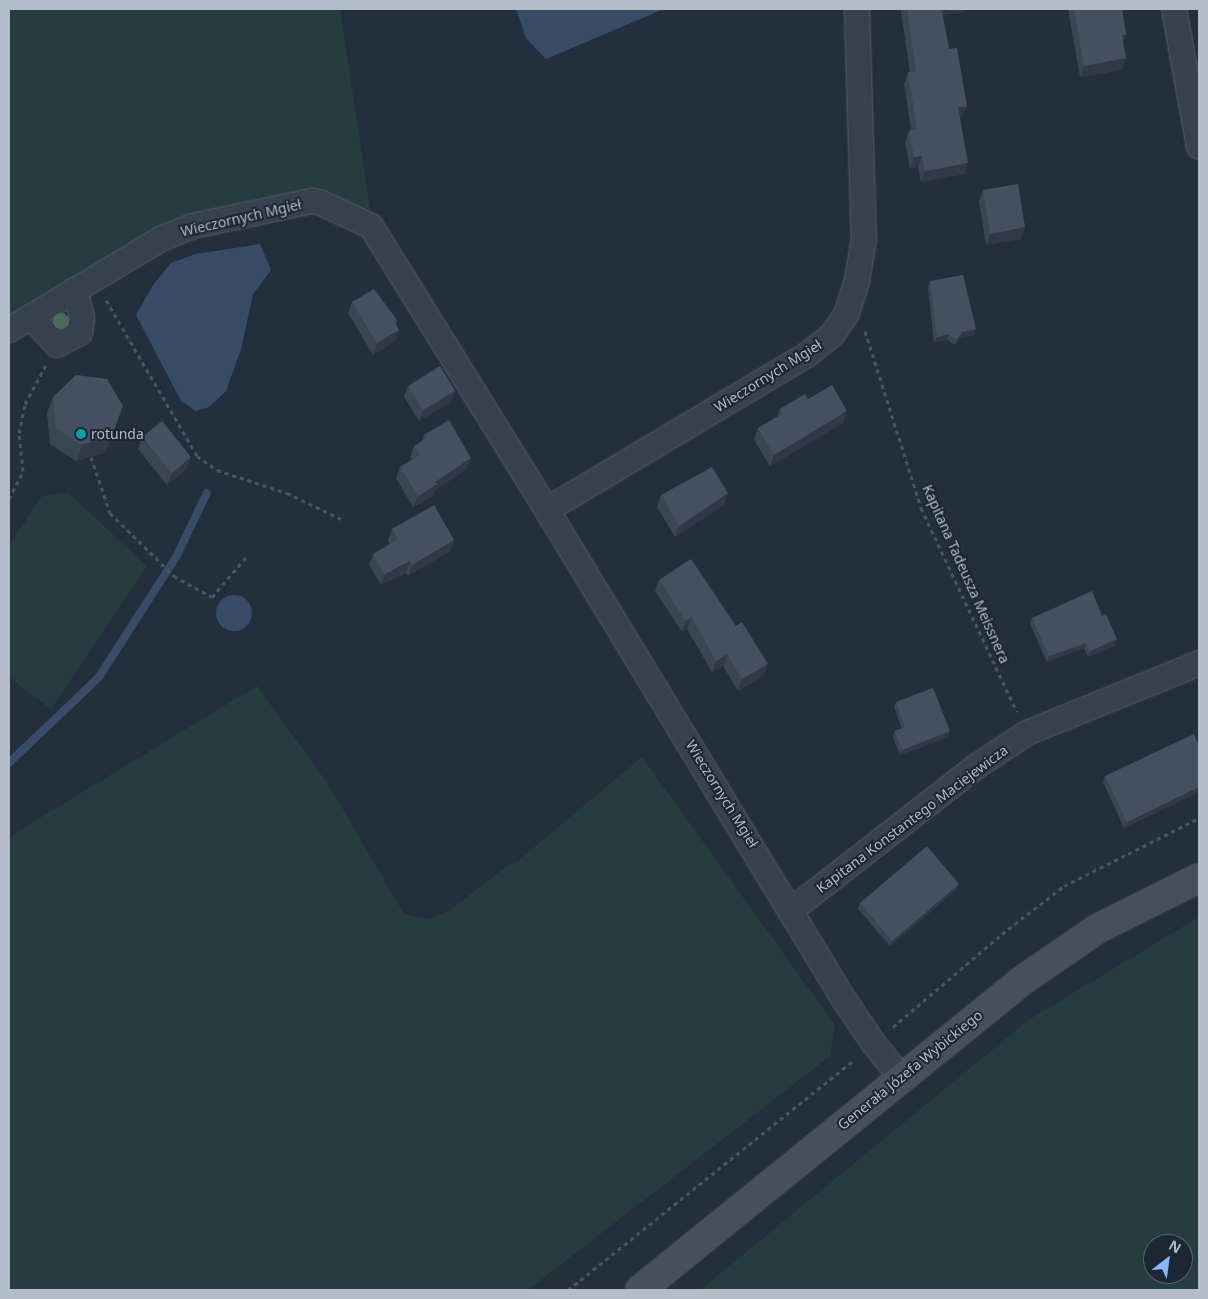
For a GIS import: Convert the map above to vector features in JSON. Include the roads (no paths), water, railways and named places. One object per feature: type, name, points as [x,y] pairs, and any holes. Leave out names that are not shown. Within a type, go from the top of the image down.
[{"type":"main road","name":"Generała Józefa Wybickiego","points":[[640,1290],[900,1076],[1020,982],[1097,929],[1199,878]]},
{"type":"street","name":"Wieczornych Mgieł","points":[[547,510],[804,356],[832,335],[846,315],[857,281],[864,239],[858,9]]},
{"type":"street","points":[[1174,9],[1199,147]]},
{"type":"street","name":"Wieczornych Mgieł","points":[[9,330],[162,238],[193,226],[313,201],[367,223],[547,510],[874,1044],[900,1076]]},
{"type":"street","points":[[32,317],[57,345],[80,333],[85,284]]},
{"type":"street","name":"Kapitana Konstantego Maciejewicza","points":[[793,909],[977,766],[1027,733],[1199,663]]},
{"type":"water","points":[[516,9],[664,9],[546,59],[526,38]]},
{"type":"water","points":[[260,244],[271,270],[253,294],[241,349],[226,391],[209,407],[196,411],[181,401],[136,315],[153,285],[171,263],[196,254]]},
{"type":"water","points":[[234,595],[241,596],[247,600],[251,606],[251,620],[247,626],[241,630],[234,631],[227,630],[221,626],[217,620],[216,613],[217,606],[221,600],[227,596]]},
{"type":"waterway","points":[[9,763],[99,677],[176,557],[207,493]]},
{"type":"place","name":"rotunda","points":[[81,434]]}]
